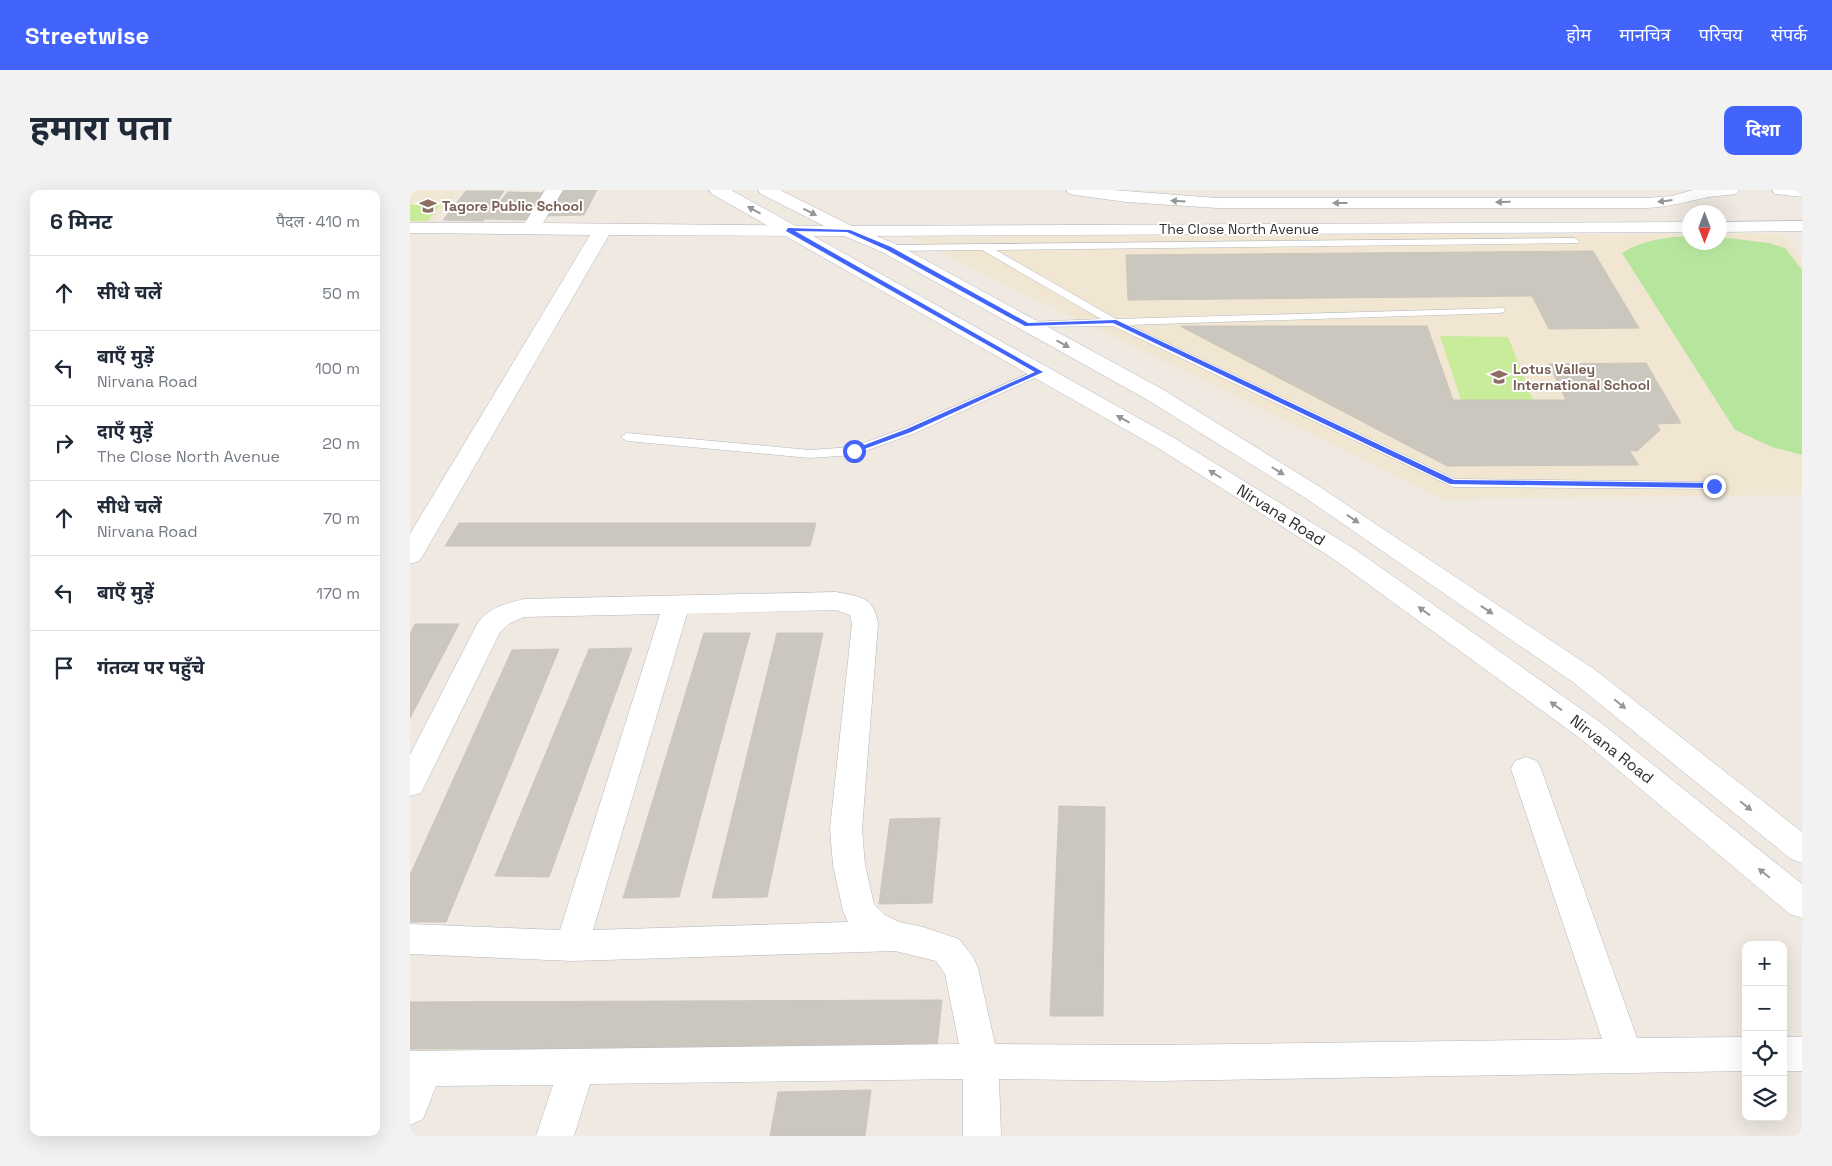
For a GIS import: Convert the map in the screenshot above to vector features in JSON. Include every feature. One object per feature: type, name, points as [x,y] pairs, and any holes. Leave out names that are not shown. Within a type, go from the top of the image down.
[{"type":"street","points":[[531,228],[554,190]]},
{"type":"street","name":"Nirvana Road","points":[[718,190],[1166,443],[1344,554],[1591,731],[1802,904]]},
{"type":"street","points":[[767,190],[848,231],[889,248],[1154,394],[1312,492],[1584,676],[1802,850]]},
{"type":"street","points":[[1075,190],[1126,197],[1217,204],[1282,197],[1384,196],[1646,204],[1672,201],[1706,192],[1730,190]]},
{"type":"street","points":[[1781,190],[1802,192]]},
{"type":"street","points":[[1727,227],[1802,226]]},
{"type":"street","name":"The Close North Avenue","points":[[410,228],[848,231],[1682,227]]},
{"type":"street","points":[[410,556],[602,229]]},
{"type":"street","points":[[410,784],[489,626],[499,616],[524,608],[836,601],[855,605],[863,611],[865,624],[846,830],[849,865],[860,910],[873,926],[896,936],[947,950],[961,968],[981,1062],[982,1136]]},
{"type":"street","points":[[572,946],[676,605]]},
{"type":"street","points":[[1526,769],[1625,1055]]},
{"type":"street","points":[[410,939],[572,946],[896,936]]},
{"type":"street","points":[[410,1106],[417,1069],[981,1062],[1158,1063],[1742,1054]]},
{"type":"street","points":[[1787,1054],[1802,1054]]},
{"type":"street","points":[[555,1136],[577,1068]]},
{"type":"lane","points":[[889,248],[1574,241]]},
{"type":"lane","points":[[984,247],[1114,322],[1453,483],[1714,486]]},
{"type":"lane","points":[[1027,324],[1500,310]]},
{"type":"lane","points":[[627,437],[810,454],[854,451],[909,431],[1039,372]]},
{"type":"shaded area","name":"Tagore Public School","points":[[410,190],[459,190],[433,222],[410,222]]},
{"type":"shaded area","name":"Lotus Valley International School","points":[[1682,234],[1682,250],[1727,250],[1727,234],[1782,234],[1802,259],[1802,495],[1443,499],[911,237]]},
{"type":"green space","points":[[410,205],[440,205],[428,221],[410,221]]},
{"type":"green space","points":[[1682,236],[1682,250],[1727,250],[1727,238],[1769,243],[1785,248],[1802,270],[1802,455],[1772,447],[1735,430],[1622,253],[1638,245]]},
{"type":"green space","points":[[1440,336],[1508,337],[1533,400],[1461,400]]},
{"type":"building","points":[[558,190],[597,190],[584,215],[543,216]]},
{"type":"building","points":[[466,191],[504,191],[483,221],[443,220]]},
{"type":"building","points":[[508,192],[547,193],[526,220],[485,219]]},
{"type":"building","points":[[1593,251],[1639,328],[1549,329],[1532,296],[1128,300],[1126,255]]},
{"type":"building","points":[[1180,326],[1427,326],[1453,400],[1566,400],[1549,364],[1646,363],[1681,423],[1657,424],[1660,430],[1637,451],[1629,450],[1639,465],[1447,466]]},
{"type":"building","points":[[459,523],[816,523],[810,546],[445,546]]},
{"type":"building","points":[[415,624],[459,624],[410,718],[410,634]]},
{"type":"building","points":[[704,633],[750,633],[679,897],[623,898]]},
{"type":"building","points":[[777,633],[823,633],[767,897],[712,898]]},
{"type":"building","points":[[632,648],[549,877],[495,876],[589,649]]},
{"type":"building","points":[[559,649],[446,922],[410,922],[410,875],[512,650]]},
{"type":"building","points":[[1059,806],[1105,807],[1103,1016],[1050,1016]]},
{"type":"building","points":[[940,818],[932,903],[879,904],[890,819]]},
{"type":"building","points":[[942,1000],[937,1047],[410,1049],[410,1002]]},
{"type":"building","points":[[871,1090],[865,1136],[770,1136],[778,1092]]},
{"type":"place","name":"Tagore Public School","points":[[428,206]]},
{"type":"place","name":"Lotus Valley International School","points":[[1499,377]]},
{"type":"route","points":[[854,451],[909,431],[1039,372],[788,230],[848,231],[889,248],[1027,324],[1114,322],[1453,483],[1714,486]]}]
